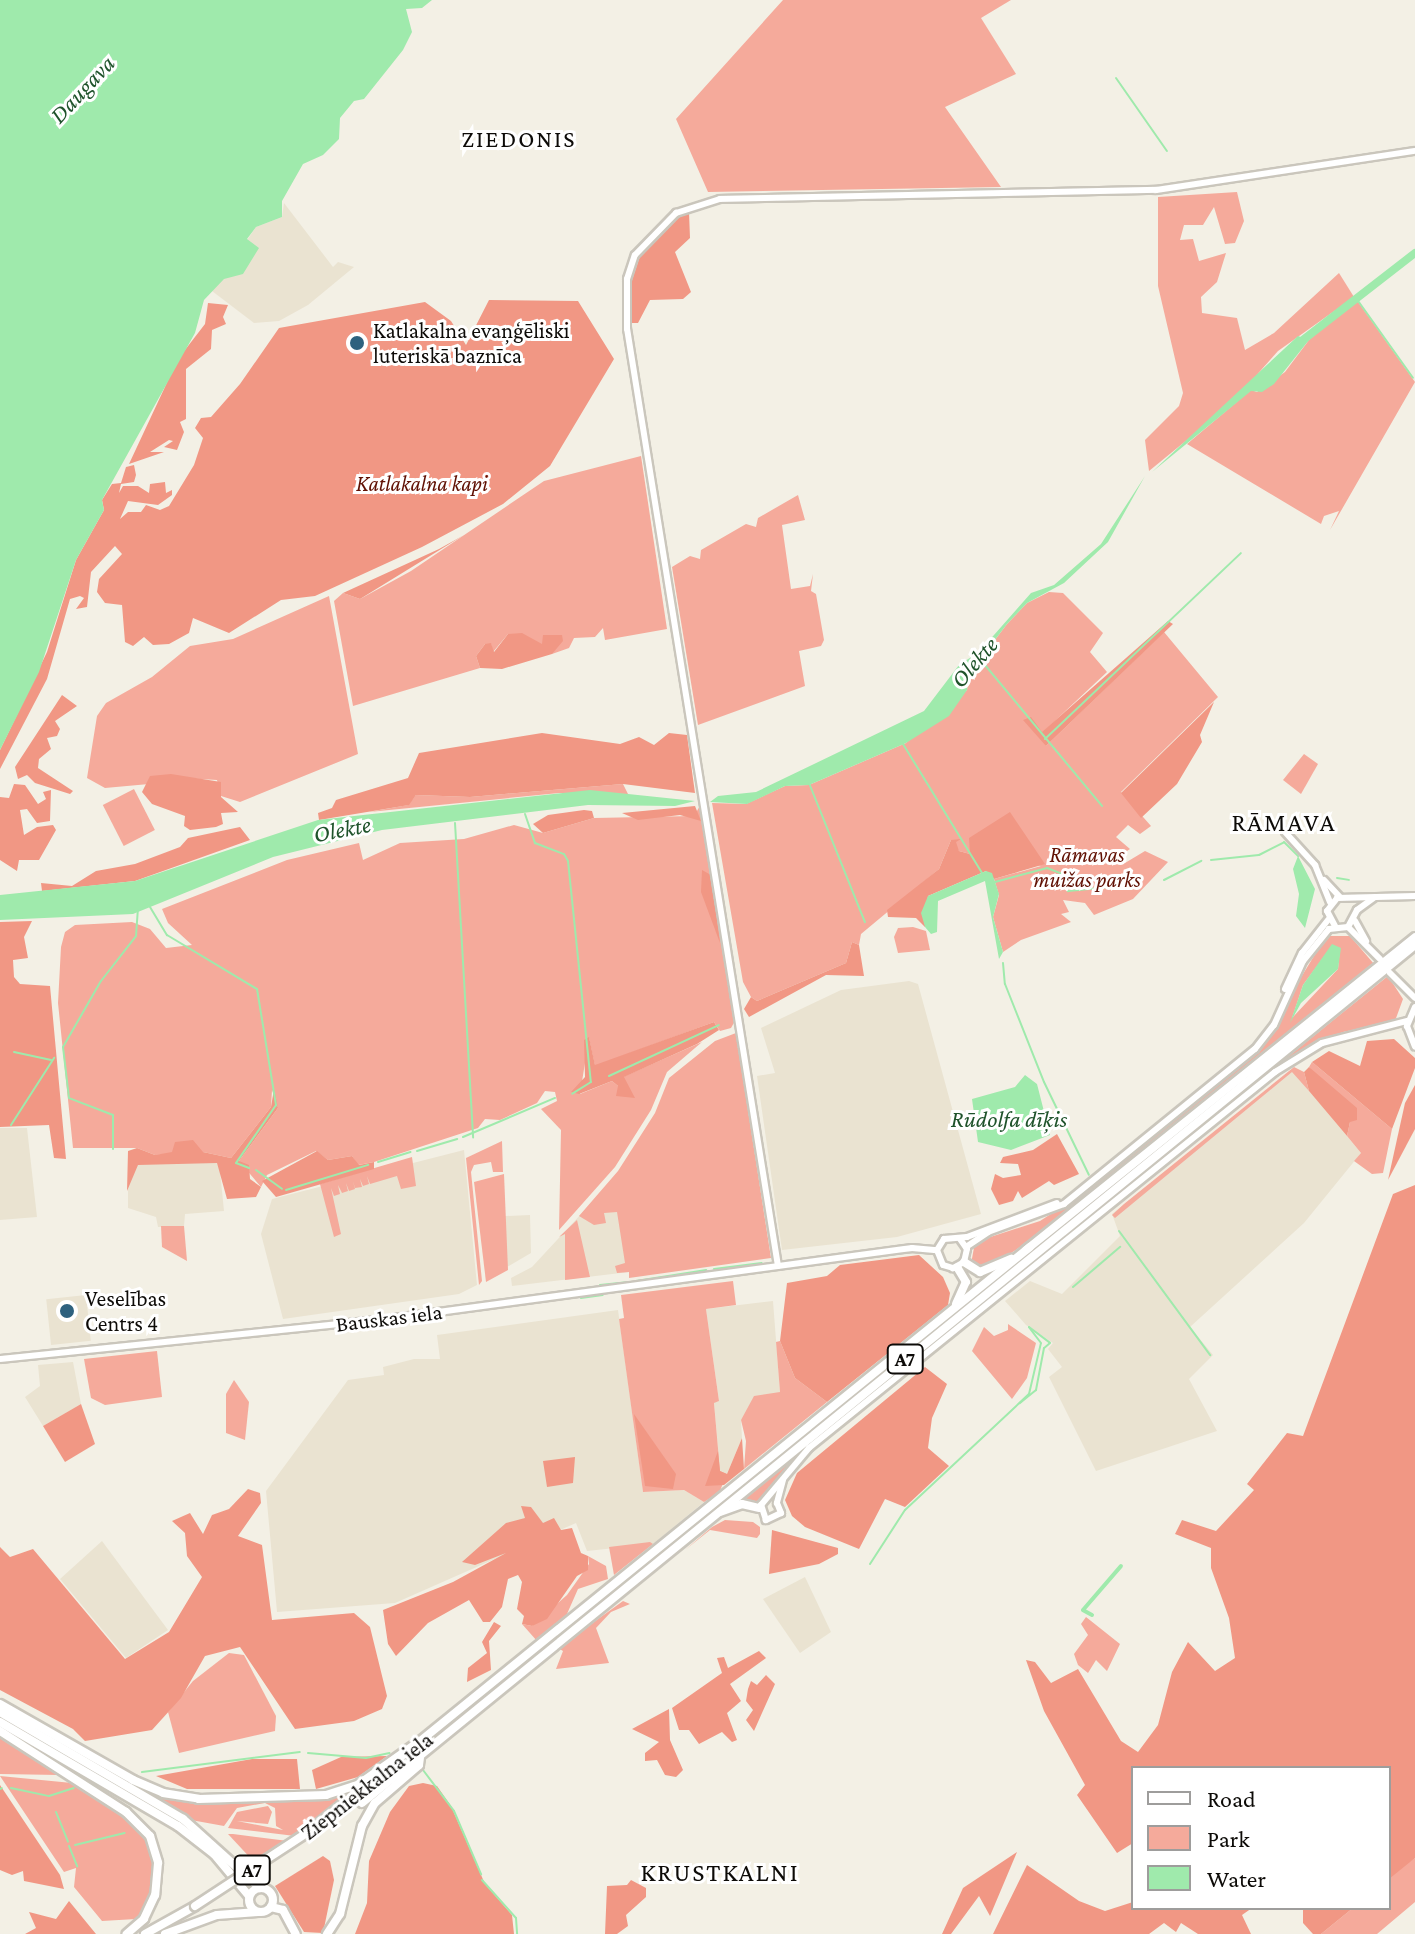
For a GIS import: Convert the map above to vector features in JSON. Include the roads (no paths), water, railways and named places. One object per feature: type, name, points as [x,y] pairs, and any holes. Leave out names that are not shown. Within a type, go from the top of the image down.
[{"type":"highway","name":"A7","points":[[944,1318],[1415,937]]},
{"type":"highway","name":"A7","points":[[478,1709],[702,1522],[1415,945]]},
{"type":"highway","points":[[1398,958],[1415,952]]},
{"type":"highway","points":[[961,1264],[974,1271],[985,1271],[1030,1247]]},
{"type":"highway","points":[[944,1318],[966,1287],[961,1264]]},
{"type":"highway","name":"Ziepniekkalna iela","points":[[145,1934],[195,1906],[308,1832],[465,1709],[944,1318]]},
{"type":"highway","points":[[702,1522],[735,1505],[760,1508]]},
{"type":"highway","points":[[0,1704],[133,1780],[163,1793],[199,1799],[334,1793],[366,1780],[439,1730]]},
{"type":"highway","points":[[465,1709],[478,1709]]},
{"type":"highway","points":[[362,1803],[478,1709]]},
{"type":"highway","points":[[0,1712],[180,1823],[214,1854],[249,1896],[249,1905],[258,1912]]},
{"type":"highway","points":[[0,1722],[162,1816],[197,1829],[260,1888],[270,1893],[271,1907]]},
{"type":"highway","points":[[0,1731],[138,1821],[156,1849],[153,1902],[127,1934]]},
{"type":"highway","points":[[327,1934],[340,1914],[362,1826],[375,1803],[419,1765],[420,1757]]},
{"type":"highway","points":[[249,1896],[260,1888]]},
{"type":"highway","points":[[165,1934],[217,1915],[258,1912],[271,1907],[283,1910],[296,1934]]},
{"type":"main road","points":[[778,1266],[627,329],[627,279],[635,255],[676,213],[720,199],[1156,190],[1415,151]]},
{"type":"main road","points":[[1285,832],[1340,897],[1352,901],[1378,895],[1415,896]]},
{"type":"main road","points":[[1282,1004],[1297,962],[1328,920],[1330,902],[1321,877]]},
{"type":"main road","points":[[1357,910],[1378,895]]},
{"type":"main road","points":[[1330,902],[1340,897]]},
{"type":"main road","points":[[1352,901],[1357,910],[1355,921],[1368,945]]},
{"type":"main road","points":[[1328,920],[1335,927]]},
{"type":"main road","points":[[1073,1197],[960,1239],[944,1239],[937,1250],[943,1265],[961,1264],[966,1247],[1073,1197],[1255,1049],[1311,948],[1335,927],[1348,927],[1355,921]]},
{"type":"main road","points":[[1348,927],[1380,959]]},
{"type":"main road","points":[[1390,973],[1415,998]]},
{"type":"main road","points":[[1403,987],[1414,1008],[1407,1021],[1407,1032],[1415,1047]]},
{"type":"main road","points":[[783,1480],[777,1503],[781,1513],[772,1521],[763,1519],[760,1508],[809,1448],[1286,1064],[1330,1040],[1407,1021]]},
{"type":"main road","points":[[1383,1027],[1407,1032]]},
{"type":"main road","points":[[960,1239],[966,1247]]},
{"type":"main road","name":"Bauskas iela","points":[[0,1359],[394,1318],[912,1248],[937,1250]]},
{"type":"main road","points":[[769,1500],[777,1503]]},
{"type":"water","name":"Daugava","points":[[0,0],[432,0],[422,8],[406,9],[412,32],[403,50],[364,99],[354,101],[340,118],[339,139],[323,155],[303,164],[282,201],[282,217],[256,227],[247,239],[259,248],[243,274],[224,279],[204,300],[195,333],[102,500],[104,510],[76,560],[39,672],[0,750]]},
{"type":"water","points":[[1298,336],[1309,340],[1274,384],[1262,392],[1251,391],[1152,472]]},
{"type":"water","name":"Olekte","points":[[1145,476],[1108,542],[1064,583],[1027,603],[1007,624],[969,674],[967,690],[949,716],[906,743],[809,785],[785,786],[747,804],[710,802],[718,796],[756,792],[924,711],[959,665],[979,652],[1031,593],[1054,585],[1101,544]]},
{"type":"water","name":"Olekte","points":[[590,790],[695,801],[675,806],[588,805],[382,830],[273,857],[133,914],[0,920],[0,895],[135,881],[318,820]]},
{"type":"water","points":[[1298,856],[1315,889],[1305,928],[1296,916],[1299,894],[1293,869]]},
{"type":"water","points":[[986,871],[992,873],[999,894],[993,917],[1003,952],[999,959],[985,881],[938,901],[937,932],[931,934],[925,927],[921,913],[928,896]]},
{"type":"water","points":[[1332,944],[1341,948],[1338,969],[1301,1003],[1290,1023],[1303,985]]},
{"type":"water","name":"Rūdolfa dīķis","points":[[1025,1075],[1037,1084],[1050,1135],[1011,1150],[978,1142],[972,1099],[1015,1087]]},
{"type":"waterway","points":[[1116,78],[1167,151]]},
{"type":"waterway","name":"Olekte","points":[[1299,343],[1415,253]]},
{"type":"waterway","points":[[1356,298],[1413,378]]},
{"type":"waterway","points":[[1045,739],[1241,553]]},
{"type":"waterway","points":[[980,659],[1102,806]]},
{"type":"waterway","points":[[903,744],[982,873]]},
{"type":"waterway","points":[[809,783],[865,922]]},
{"type":"waterway","points":[[525,814],[535,843],[564,854],[568,861],[591,1082],[572,1094]]},
{"type":"waterway","points":[[455,823],[473,1137]]},
{"type":"waterway","points":[[1211,860],[1259,855],[1284,842],[1298,856]]},
{"type":"waterway","points":[[1164,880],[1201,861]]},
{"type":"waterway","points":[[995,882],[1047,868],[1063,874],[1068,891],[1110,887]]},
{"type":"waterway","points":[[1337,878],[1349,880]]},
{"type":"waterway","points":[[150,907],[167,935],[257,989],[276,1105],[236,1163],[249,1168]]},
{"type":"waterway","points":[[113,1149],[113,1115],[69,1098],[63,1047],[101,981],[136,936],[138,910]]},
{"type":"waterway","points":[[1003,963],[1005,984],[1044,1082],[1089,1175]]},
{"type":"waterway","points":[[609,1076],[719,1025]]},
{"type":"waterway","points":[[14,1052],[51,1060]]},
{"type":"waterway","points":[[11,1125],[54,1058]]},
{"type":"waterway","points":[[463,1137],[555,1098]]},
{"type":"waterway","points":[[417,1151],[457,1139]]},
{"type":"waterway","points":[[378,1162],[410,1152]]},
{"type":"waterway","points":[[286,1190],[368,1165]]},
{"type":"waterway","points":[[256,1170],[282,1189]]},
{"type":"waterway","points":[[1119,1231],[1210,1355]]},
{"type":"waterway","points":[[1073,1287],[1120,1247]]},
{"type":"waterway","points":[[714,1269],[762,1263]]},
{"type":"waterway","points":[[636,1281],[706,1270]]},
{"type":"waterway","points":[[600,1285],[629,1282]]},
{"type":"waterway","points":[[581,1298],[603,1295]]},
{"type":"waterway","points":[[870,1564],[905,1510],[1029,1394],[1041,1343],[1029,1327],[1050,1343],[1044,1348],[1036,1390],[1020,1403]]},
{"type":"waterway","points":[[1092,1615],[1083,1610],[1121,1566]]},
{"type":"waterway","points":[[142,1772],[300,1752]]},
{"type":"waterway","points":[[308,1753],[366,1758],[389,1753]]},
{"type":"waterway","points":[[423,1770],[454,1811],[481,1874]]},
{"type":"waterway","points":[[11,1788],[49,1796],[74,1788]]},
{"type":"waterway","points":[[56,1812],[68,1842]]},
{"type":"waterway","points":[[75,1845],[125,1833]]},
{"type":"waterway","points":[[69,1846],[77,1866]]},
{"type":"waterway","points":[[482,1880],[516,1918],[517,1934]]},
{"type":"place","name":"Katlakalna evaņģēliski luteriskā baznīca","points":[[357,343]]},
{"type":"place","name":"Veselības Centrs 4","points":[[67,1311]]},
{"type":"district","name":"ZIEDONIS","points":[[519,139]]},
{"type":"district","name":"RĀMAVA","points":[[1284,823]]},
{"type":"district","name":"KRUSTKALNI","points":[[720,1873]]},
{"type":"park label","name":"Katlakalna kapi","points":[[422,484]]},
{"type":"park label","name":"Rāmavas muižas parks","points":[[1087,866]]}]
